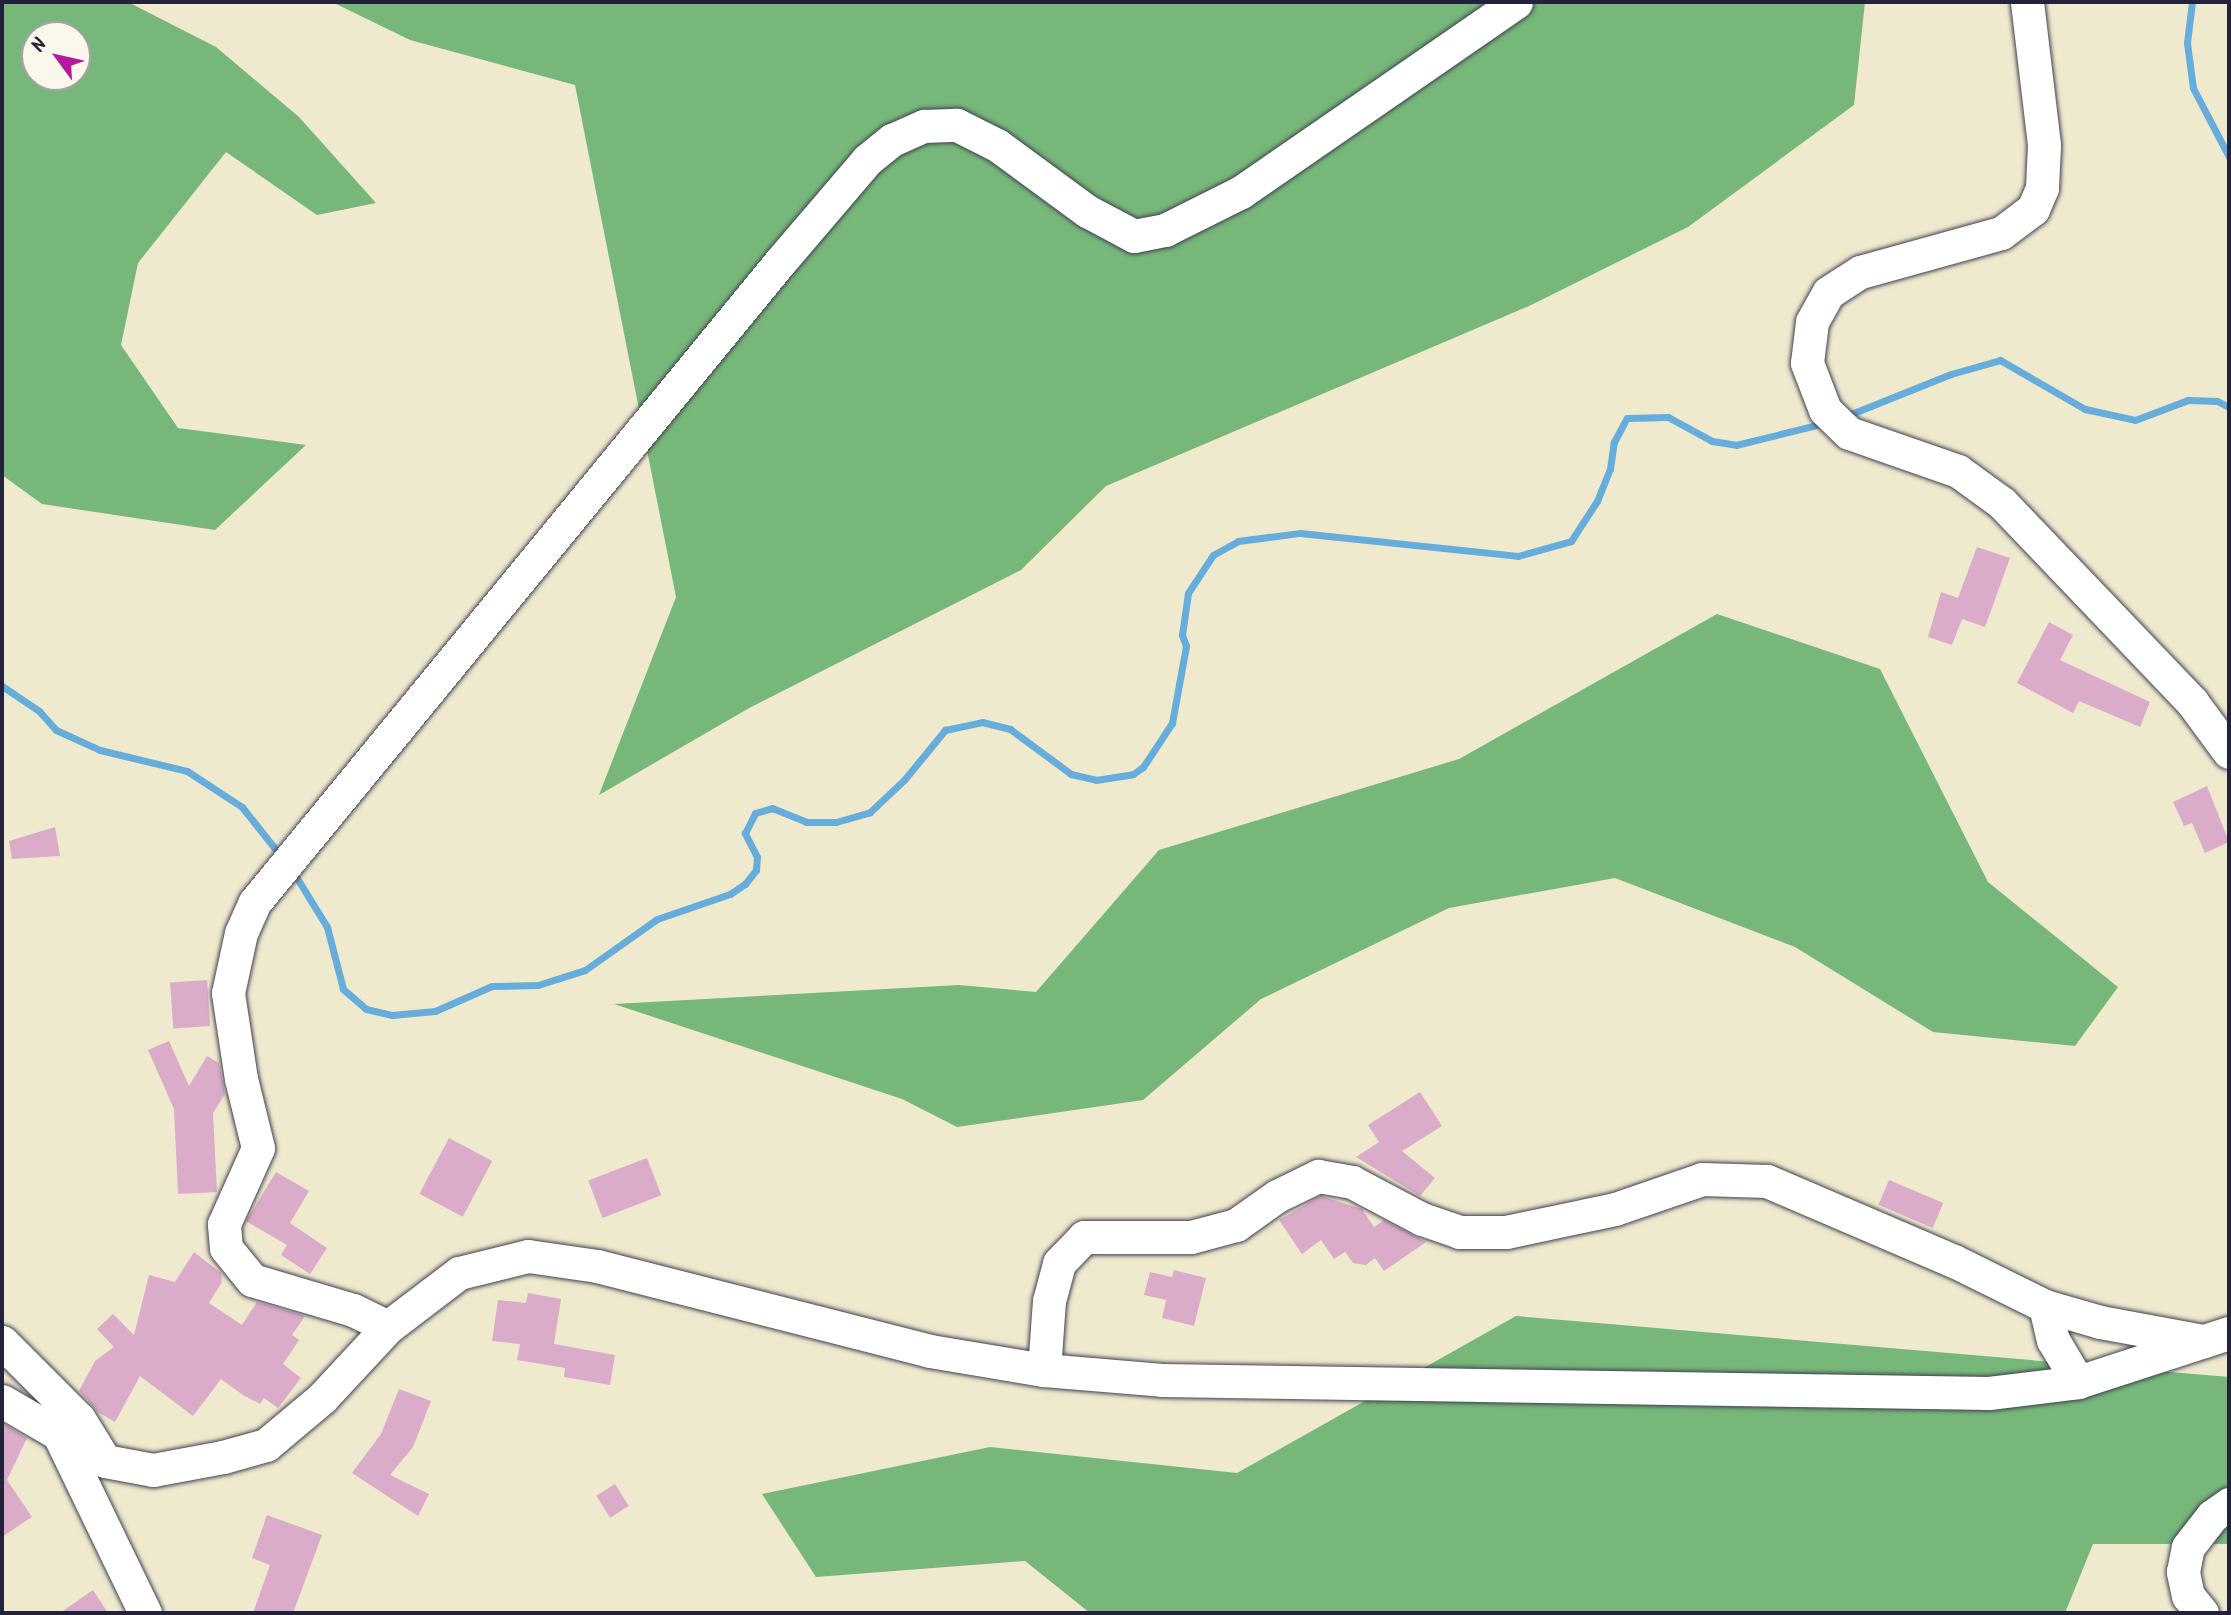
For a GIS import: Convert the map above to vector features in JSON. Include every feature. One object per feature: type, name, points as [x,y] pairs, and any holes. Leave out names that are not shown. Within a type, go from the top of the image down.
[{"type":"street","points":[[388,1327],[352,1310],[252,1280],[226,1248],[224,1223],[258,1149],[228,993],[241,933],[255,902],[780,262],[867,160],[892,140],[924,126],[957,125],[997,145],[1087,211],[1134,236],[1164,230],[1241,192],[1516,2]]},
{"type":"street","points":[[2027,2],[2044,145],[2042,188],[2034,209],[2001,233],[1860,272],[1828,293],[1812,322],[1808,363],[1825,410],[1849,433],[1958,471],[2003,503],[2192,702],[2229,752]]},
{"type":"street","points":[[1044,1370],[1049,1301],[1059,1263],[1084,1237],[1191,1237],[1236,1225],[1277,1196],[1318,1176],[1352,1182],[1459,1232],[1507,1232],[1615,1209],[1702,1179],[1767,1181],[1954,1261],[2045,1306],[2100,1322],[2219,1338]]},
{"type":"street","points":[[2,1401],[61,1439],[105,1461],[153,1470],[266,1445],[322,1398],[388,1327],[459,1273],[528,1256],[597,1266],[930,1351],[1044,1370],[1162,1380],[1851,1393],[1989,1393],[2078,1382],[2219,1338]]},
{"type":"street","points":[[2045,1306],[2053,1340],[2078,1382]]},
{"type":"street","points":[[2,1342],[79,1419],[105,1461]]},
{"type":"street","points":[[61,1439],[71,1467],[145,1613]]},
{"type":"street","points":[[2202,1613],[2188,1597],[2183,1572],[2188,1547],[2212,1516],[2229,1504]]},
{"type":"green space","points":[[2,2],[128,2],[216,47],[299,117],[376,203],[317,215],[226,152],[138,263],[121,345],[178,428],[306,445],[215,530],[42,504],[2,475]]},
{"type":"green space","points":[[332,2],[1865,2],[1854,105],[1688,227],[1529,306],[1106,486],[1021,570],[751,707],[599,795],[676,597],[575,85],[410,40]]},
{"type":"green space","points":[[1717,614],[1880,669],[1988,882],[2118,987],[2075,1046],[1933,1032],[1795,947],[1615,878],[1449,908],[1261,999],[1143,1100],[957,1127],[902,1099],[614,1004],[959,985],[1036,992],[1159,850],[1459,759]]},
{"type":"green space","points":[[1516,1316],[2229,1377],[2229,1544],[2093,1544],[2065,1613],[1090,1613],[1025,1561],[816,1577],[762,1494],[990,1447],[1237,1473]]},
{"type":"building","points":[[1977,547],[2010,558],[1985,627],[1962,619],[1952,645],[1928,637],[1941,592],[1958,598]]},
{"type":"building","points":[[2049,622],[2073,635],[2060,660],[2150,702],[2140,727],[2079,701],[2073,713],[2017,683]]},
{"type":"building","points":[[2207,786],[2229,842],[2205,853],[2192,823],[2184,826],[2173,802]]},
{"type":"building","points":[[55,827],[60,856],[12,859],[9,841]]},
{"type":"building","points":[[207,980],[210,1026],[173,1028],[170,983]]},
{"type":"building","points":[[169,1041],[189,1086],[207,1056],[219,1063],[225,1094],[213,1113],[217,1192],[178,1194],[174,1109],[148,1050]]},
{"type":"building","points":[[1420,1092],[1442,1126],[1402,1151],[1435,1178],[1420,1196],[1356,1157],[1379,1142],[1368,1125]]},
{"type":"building","points":[[449,1138],[492,1161],[463,1217],[419,1194]]},
{"type":"building","points":[[647,1158],[661,1195],[603,1218],[588,1181]]},
{"type":"building","points":[[276,1172],[309,1191],[290,1223],[327,1248],[310,1274],[281,1255],[287,1245],[246,1221]]},
{"type":"building","points":[[1889,1180],[1943,1203],[1933,1228],[1878,1205]]},
{"type":"building","points":[[1321,1196],[1362,1209],[1374,1227],[1384,1220],[1426,1242],[1384,1271],[1375,1258],[1366,1265],[1353,1263],[1345,1252],[1334,1259],[1321,1240],[1302,1254],[1279,1220]]},
{"type":"building","points":[[194,1252],[221,1273],[222,1282],[209,1303],[242,1325],[257,1302],[305,1316],[292,1335],[299,1340],[283,1364],[301,1378],[278,1408],[264,1398],[260,1404],[221,1379],[193,1416],[140,1376],[115,1422],[98,1412],[79,1391],[95,1361],[114,1347],[97,1329],[113,1314],[134,1335],[149,1275],[175,1282]]},
{"type":"building","points":[[1174,1270],[1206,1278],[1194,1326],[1162,1318],[1166,1300],[1144,1295],[1150,1272],[1172,1277]]},
{"type":"building","points":[[528,1293],[561,1299],[554,1344],[615,1355],[610,1385],[564,1377],[565,1368],[517,1360],[520,1344],[492,1341],[498,1300],[526,1303]]},
{"type":"building","points":[[399,1389],[431,1401],[413,1447],[390,1475],[429,1494],[418,1516],[352,1473],[381,1434]]},
{"type":"building","points":[[2,1423],[27,1438],[7,1480],[32,1517],[2,1537]]},
{"type":"building","points":[[615,1484],[629,1506],[610,1518],[596,1496]]},
{"type":"building","points":[[267,1515],[322,1535],[293,1613],[253,1613],[270,1565],[252,1558]]},
{"type":"building","points":[[93,1590],[108,1613],[60,1613]]},
{"type":"waterway","points":[[2192,2],[2187,43],[2193,88],[2229,157]]},
{"type":"waterway","points":[[1846,416],[1951,374],[2000,360],[2085,409],[2135,420],[2188,400],[2217,401],[2229,407]]},
{"type":"waterway","points":[[292,870],[327,927],[343,989],[366,1009],[392,1015],[435,1011],[492,986],[538,985],[585,970],[657,919],[730,894],[745,884],[756,870],[757,857],[745,833],[755,813],[772,808],[806,822],[836,822],[870,812],[904,780],[945,730],[982,722],[1010,729],[1071,774],[1096,780],[1133,774],[1143,767],[1172,723],[1186,646],[1182,635],[1188,593],[1213,555],[1238,541],[1300,533],[1518,556],[1571,541],[1597,501],[1610,469],[1614,442],[1627,418],[1668,417],[1712,441],[1736,445],[1825,423]]},
{"type":"waterway","points":[[2,686],[39,711],[56,730],[100,750],[187,771],[242,807],[280,855]]}]
